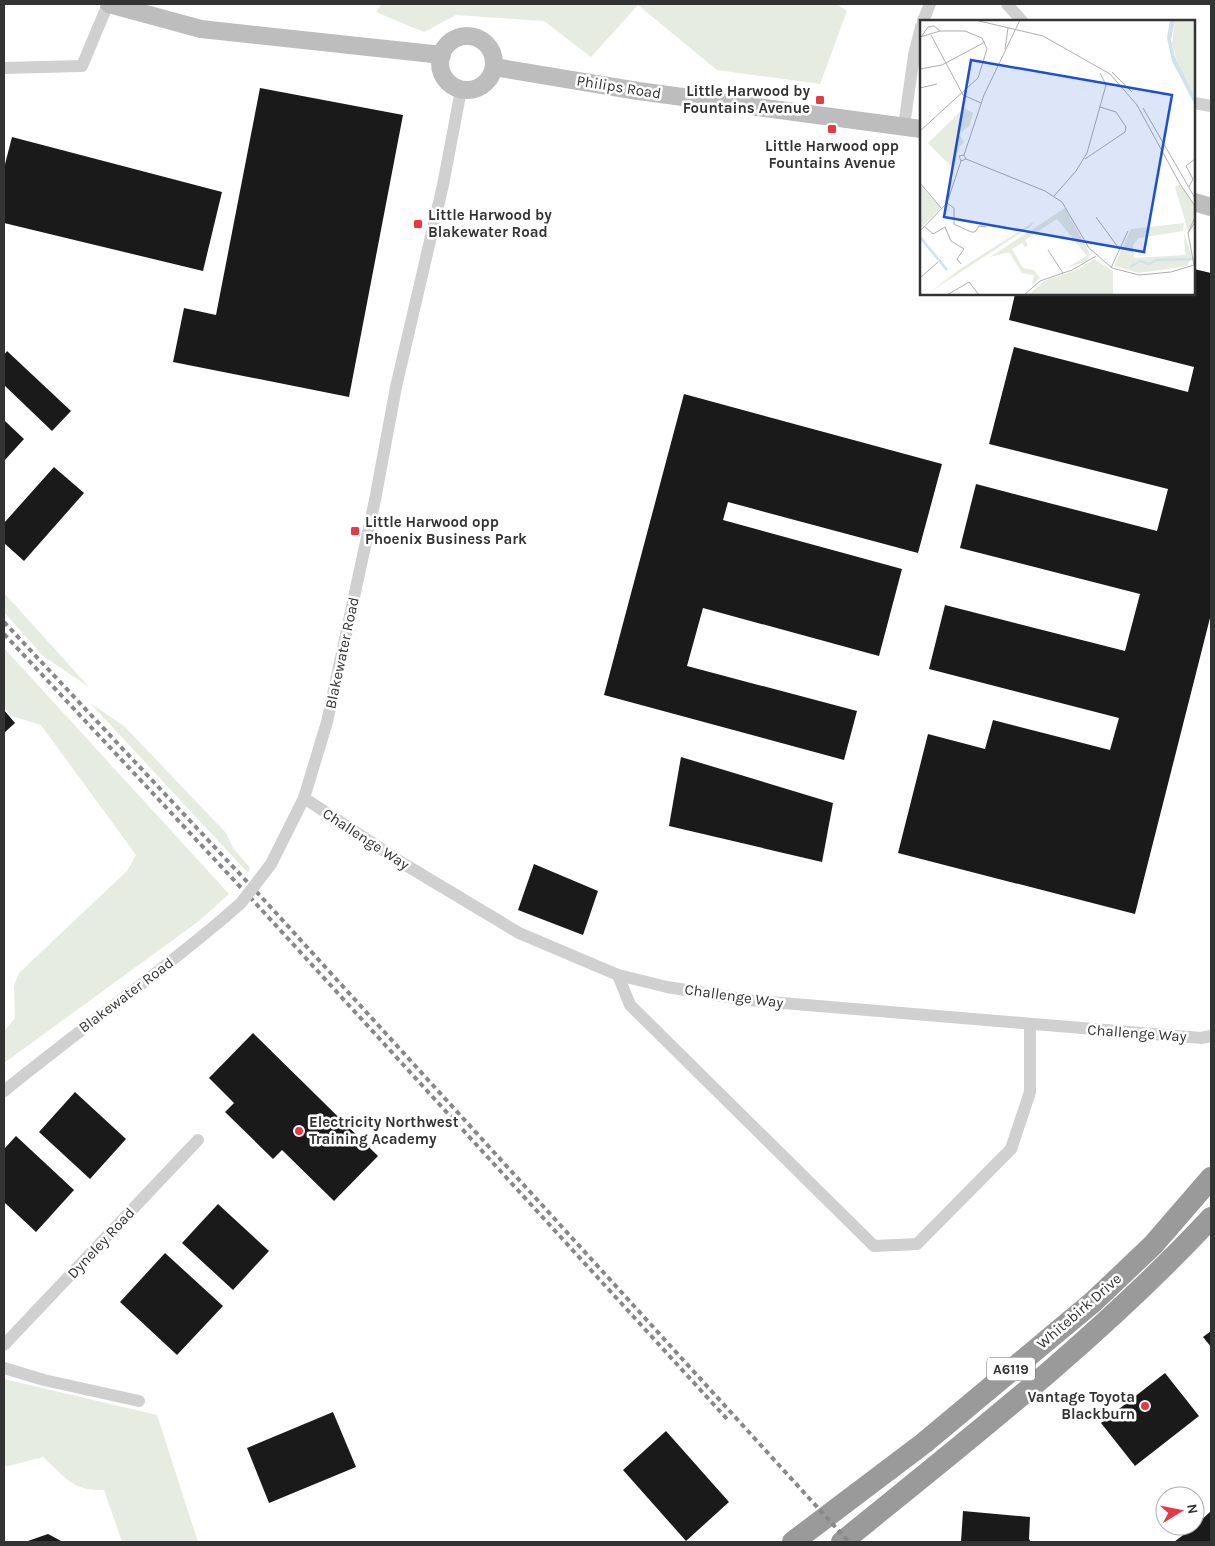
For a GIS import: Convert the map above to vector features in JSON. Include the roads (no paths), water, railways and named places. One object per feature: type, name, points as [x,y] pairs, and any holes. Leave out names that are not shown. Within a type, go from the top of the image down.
[{"type":"highway","name":"Whitebirk Drive","points":[[793,1542],[924,1443],[1093,1302],[1153,1245],[1211,1178]]},
{"type":"highway","name":"Whitebirk Drive","points":[[842,1542],[1039,1381],[1160,1273],[1211,1218]]},
{"type":"street","points":[[4,68],[82,66],[109,4],[201,29],[442,55]]},
{"type":"street","points":[[923,20],[930,4]]},
{"type":"street","points":[[1007,4],[1021,20]]},
{"type":"street","points":[[913,128],[914,55],[920,31]]},
{"type":"street","points":[[476,37],[489,46],[493,54],[494,67],[492,76],[484,85],[475,90],[461,90],[451,85],[445,78],[441,69],[442,55],[446,47],[457,38],[476,37]]},
{"type":"street","name":"Philips Road","points":[[494,67],[638,91],[913,128]]},
{"type":"street","name":"Blakewater Road","points":[[4,1091],[73,1035],[168,965],[241,902],[270,864],[304,798],[326,722],[375,500],[396,387],[443,185],[461,90]]},
{"type":"street","points":[[1195,103],[1211,106]]},
{"type":"street","points":[[1195,202],[1211,207]]},
{"type":"street","name":"Challenge Way","points":[[304,798],[404,864],[519,933],[618,975],[667,987],[748,1000],[1202,1038],[1211,1036]]},
{"type":"street","points":[[618,975],[630,1005],[874,1246],[917,1244],[1011,1149],[1030,1092],[1030,1024]]},
{"type":"street","name":"Dyneley Road","points":[[4,1345],[198,1140]]},
{"type":"street","points":[[4,1368],[44,1380],[139,1401]]},
{"type":"railway","points":[[4,622],[266,902],[849,1542]]},
{"type":"railway","points":[[4,634],[260,908],[727,1419]]},
{"type":"place","name":"Little Harwood by Fountains Avenue","points":[[820,100]]},
{"type":"place","name":"Little Harwood opp Fountains Avenue","points":[[832,129]]},
{"type":"place","name":"Little Harwood by Blakewater Road","points":[[418,224]]},
{"type":"place","name":"Little Harwood opp Phoenix Business Park","points":[[355,531]]},
{"type":"place","name":"Electricity Northwest Training Academy","points":[[299,1131]]},
{"type":"place","name":"Vantage Toyota Blackburn","points":[[1145,1406]]}]
